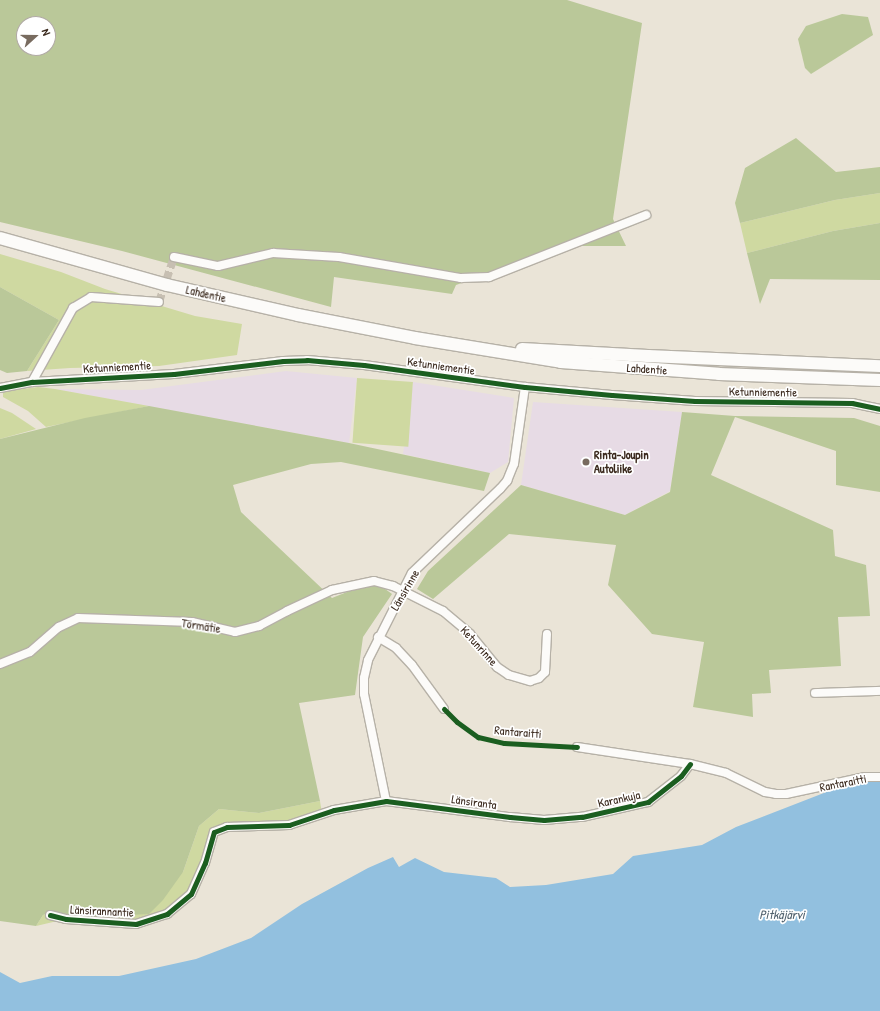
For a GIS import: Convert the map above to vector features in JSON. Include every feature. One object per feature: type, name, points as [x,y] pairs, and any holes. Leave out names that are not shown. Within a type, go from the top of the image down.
[{"type":"highway","name":"Lahdentie","points":[[0,238],[167,284],[298,315],[416,338],[560,362],[719,374],[880,380]]},
{"type":"highway","name":"Lahdentie","points":[[416,338],[560,352],[880,366]]},
{"type":"street","points":[[174,257],[218,266],[273,253],[339,258],[461,278],[489,277],[646,215]]},
{"type":"street","points":[[32,382],[73,308],[91,297],[159,302]]},
{"type":"street","name":"Ketunniementie","points":[[0,388],[32,382],[174,374],[283,361],[307,360],[364,365],[525,387],[694,401],[852,403],[880,409]]},
{"type":"street","name":"Länsirinne","points":[[386,801],[364,694],[364,678],[368,660],[378,637],[412,573],[507,481],[514,464],[525,387]]},
{"type":"street","name":"Törmätie","points":[[0,664],[30,652],[59,627],[78,618],[192,622],[235,632],[259,626],[332,590],[359,583],[374,581],[386,583],[403,590]]},
{"type":"street","name":"Ketunrinne","points":[[403,590],[443,611],[470,634],[497,667],[510,675],[523,679],[530,681],[539,678],[545,672],[548,634]]},
{"type":"street","points":[[378,637],[396,648],[412,665],[444,709]]},
{"type":"street","points":[[815,693],[880,691]]},
{"type":"street","name":"Rantaraitti","points":[[578,746],[690,764],[726,773],[765,792],[776,794],[786,794],[865,777],[880,777]]},
{"type":"street","name":"Karankuja","points":[[561,820],[582,817],[648,802],[681,776],[690,764]]},
{"type":"street","name":"Länsiranta","points":[[386,801],[510,817],[561,820]]},
{"type":"street","name":"Länsirannantie","points":[[50,915],[74,920],[136,924],[167,914],[191,894],[205,864],[214,832],[227,827],[289,825],[334,810],[386,801]]},
{"type":"shaded area","points":[[286,371],[357,378],[349,443],[55,389],[141,390]]},
{"type":"shaded area","points":[[413,382],[514,398],[508,462],[490,473],[403,454]]},
{"type":"shaded area","points":[[533,402],[682,412],[670,491],[625,515],[521,485]]},
{"type":"green space","points":[[0,0],[567,0],[642,23],[613,219],[626,246],[569,246],[456,285],[452,294],[334,277],[331,307],[122,251],[0,222]]},
{"type":"green space","points":[[842,14],[868,17],[873,35],[811,74],[805,68],[798,39],[806,26]]},
{"type":"green space","points":[[796,138],[836,172],[880,167],[880,193],[835,200],[740,223],[735,203],[745,168]]},
{"type":"green space","points":[[880,193],[880,223],[833,231],[747,253],[740,223],[835,200]]},
{"type":"green space","points":[[880,223],[880,280],[770,279],[760,304],[747,253],[833,231]]},
{"type":"green space","points":[[0,254],[61,272],[105,289],[195,316],[242,324],[237,355],[159,366],[70,368],[27,371],[59,320],[0,287]]},
{"type":"green space","points":[[0,287],[59,320],[27,371],[7,373],[0,370]]},
{"type":"green space","points":[[357,378],[413,382],[408,447],[352,443]]},
{"type":"green space","points":[[38,387],[149,406],[46,427],[28,411],[3,397],[3,393],[7,391]]},
{"type":"green space","points":[[149,406],[349,443],[490,473],[484,491],[341,462],[311,464],[233,485],[241,512],[332,598],[352,590],[373,586],[381,586],[392,594],[363,637],[355,695],[299,703],[320,801],[259,813],[219,809],[199,826],[183,872],[163,900],[149,914],[91,917],[52,912],[43,915],[36,926],[0,921],[0,439],[85,418]]},
{"type":"green space","points":[[0,408],[12,413],[36,429],[0,439]]},
{"type":"green space","points":[[682,412],[735,416],[854,418],[880,426],[880,492],[836,485],[836,451],[735,417],[711,475],[833,530],[835,556],[866,565],[870,616],[838,617],[841,666],[769,670],[771,693],[752,694],[753,717],[693,707],[704,642],[652,634],[608,585],[616,545],[509,534],[433,599],[417,589],[428,571],[521,485],[625,515],[670,492]]},
{"type":"green space","points":[[320,801],[322,814],[295,823],[214,832],[191,894],[167,914],[136,924],[66,919],[36,926],[43,915],[52,912],[66,914],[183,872],[199,826],[219,809],[259,813]]},
{"type":"water","name":"Pitkäjärvi","points":[[873,779],[880,779],[880,1011],[0,1011],[0,972],[20,983],[52,976],[119,976],[196,959],[251,938],[302,904],[368,868],[393,857],[399,867],[415,858],[444,872],[496,878],[510,887],[546,885],[613,874],[633,856],[702,845],[736,827],[829,791]]},
{"type":"tunnel","points":[[159,302],[174,257]]},
{"type":"cycle path","points":[[0,388],[32,382],[174,374],[283,361],[307,360],[364,365],[525,387],[612,395],[695,401],[852,403],[880,409]]},
{"type":"cycle path","points":[[444,709],[457,722],[478,737],[504,743],[577,747]]},
{"type":"cycle path","points":[[50,915],[66,919],[136,924],[167,914],[191,894],[205,863],[214,832],[227,827],[289,825],[334,810],[386,801],[544,820],[582,817],[648,802],[681,776],[690,764]]},
{"type":"place","name":"Rinta-Joupin Autoliike","points":[[586,462]]}]
